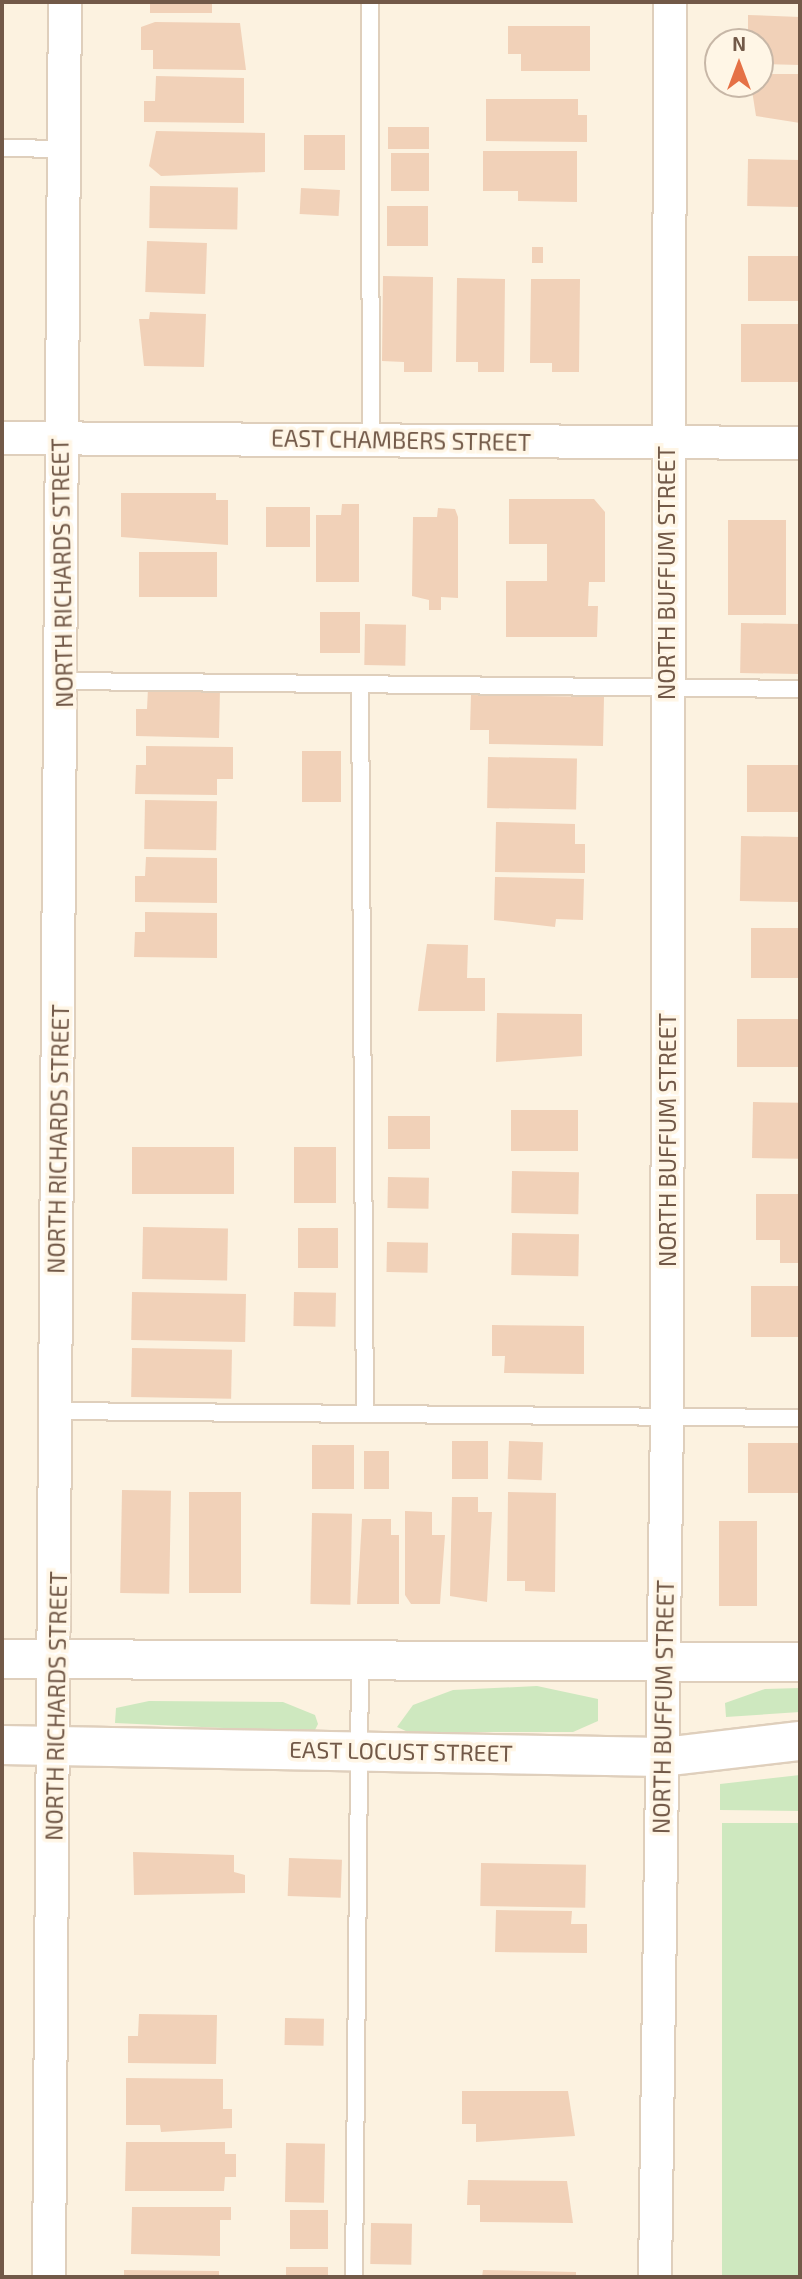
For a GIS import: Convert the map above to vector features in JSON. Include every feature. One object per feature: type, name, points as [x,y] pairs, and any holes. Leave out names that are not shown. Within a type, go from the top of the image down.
[{"type":"main road","points":[[2,1659],[360,1660],[663,1666],[800,1662]]},
{"type":"main road","name":"EAST LOCUST STREET","points":[[2,1745],[663,1757],[800,1741]]},
{"type":"street","name":"NORTH RICHARDS STREET","points":[[48,2277],[57,1660],[55,1410],[64,681],[60,438],[65,2]]},
{"type":"street","name":"NORTH BUFFUM STREET","points":[[655,2277],[667,1417],[666,443],[670,2]]},
{"type":"street","name":"EAST CHAMBERS STREET","points":[[2,438],[800,443]]},
{"type":"lane","points":[[370,2],[370,440]]},
{"type":"lane","points":[[2,148],[63,149]]},
{"type":"lane","points":[[64,681],[360,687],[800,689]]},
{"type":"lane","points":[[360,687],[365,1414]]},
{"type":"lane","points":[[55,1410],[800,1419]]},
{"type":"lane","points":[[354,2277],[360,1660]]},
{"type":"green space","points":[[537,1686],[598,1699],[598,1721],[573,1732],[408,1732],[397,1727],[413,1705],[453,1690]]},
{"type":"green space","points":[[800,1688],[800,1712],[726,1717],[725,1703],[765,1689]]},
{"type":"green space","points":[[149,1701],[283,1702],[315,1715],[318,1724],[314,1732],[115,1723],[116,1708]]},
{"type":"green space","points":[[800,1775],[800,1811],[720,1810],[720,1784]]},
{"type":"green space","points":[[722,1823],[800,1823],[800,2277],[722,2277]]},
{"type":"building","points":[[150,2],[212,2],[212,13],[150,13]]},
{"type":"building","points":[[748,15],[800,17],[800,65],[774,64],[774,28],[748,28]]},
{"type":"building","points":[[155,22],[240,23],[246,70],[153,69],[153,50],[141,50],[141,27]]},
{"type":"building","points":[[508,26],[590,26],[590,71],[521,71],[521,54],[508,54]]},
{"type":"building","points":[[774,74],[800,74],[800,123],[756,116],[753,98],[774,98]]},
{"type":"building","points":[[156,76],[244,78],[244,123],[144,122],[144,101],[155,101]]},
{"type":"building","points":[[486,99],[578,99],[578,115],[587,115],[587,142],[486,141]]},
{"type":"building","points":[[388,127],[429,127],[429,149],[388,149]]},
{"type":"building","points":[[156,131],[265,133],[265,172],[161,176],[149,166]]},
{"type":"building","points":[[304,135],[345,135],[345,170],[304,170]]},
{"type":"building","points":[[483,151],[577,151],[577,202],[518,201],[518,191],[483,191]]},
{"type":"building","points":[[391,153],[429,153],[429,191],[391,191]]},
{"type":"building","points":[[748,159],[800,160],[799,207],[747,206]]},
{"type":"building","points":[[150,186],[238,188],[237,230],[149,228]]},
{"type":"building","points":[[301,188],[340,190],[339,216],[300,214]]},
{"type":"building","points":[[387,206],[428,206],[428,246],[387,246]]},
{"type":"building","points":[[147,241],[207,243],[205,294],[145,292]]},
{"type":"building","points":[[532,247],[543,247],[543,263],[532,263]]},
{"type":"building","points":[[748,256],[800,256],[800,301],[748,301]]},
{"type":"building","points":[[383,276],[433,277],[432,372],[404,372],[404,362],[382,361]]},
{"type":"building","points":[[457,278],[505,279],[504,372],[478,372],[478,362],[456,362]]},
{"type":"building","points":[[531,279],[580,279],[579,372],[552,372],[552,363],[530,363]]},
{"type":"building","points":[[150,312],[206,314],[204,367],[144,366],[139,319],[149,319]]},
{"type":"building","points":[[741,324],[800,324],[800,382],[741,382]]},
{"type":"building","points":[[121,493],[216,493],[216,500],[228,500],[228,545],[121,537]]},
{"type":"building","points":[[509,499],[594,499],[605,512],[605,582],[589,582],[588,606],[598,606],[597,637],[506,637],[506,581],[547,581],[547,544],[509,544]]},
{"type":"building","points":[[342,504],[359,504],[359,582],[316,582],[316,515],[341,515]]},
{"type":"building","points":[[266,507],[310,507],[310,547],[266,547]]},
{"type":"building","points":[[438,508],[455,509],[458,517],[458,598],[441,597],[441,610],[429,610],[429,600],[412,596],[413,517],[437,517]]},
{"type":"building","points":[[728,520],[786,520],[786,615],[728,615]]},
{"type":"building","points":[[139,552],[217,552],[217,597],[139,597]]},
{"type":"building","points":[[320,612],[360,612],[360,653],[320,653]]},
{"type":"building","points":[[741,623],[800,624],[799,674],[740,673]]},
{"type":"building","points":[[365,624],[406,625],[405,666],[364,665]]},
{"type":"building","points":[[148,688],[220,689],[219,738],[136,736],[136,709],[147,709]]},
{"type":"building","points":[[471,695],[604,697],[603,746],[489,744],[489,730],[470,730]]},
{"type":"building","points":[[146,746],[233,747],[233,779],[217,779],[217,795],[135,794],[136,765],[146,765]]},
{"type":"building","points":[[302,751],[341,751],[341,802],[302,802]]},
{"type":"building","points":[[488,757],[577,759],[576,810],[487,808]]},
{"type":"building","points":[[747,765],[800,765],[800,812],[747,812]]},
{"type":"building","points":[[145,800],[217,801],[216,850],[144,849]]},
{"type":"building","points":[[496,822],[575,824],[575,844],[585,844],[585,873],[495,872]]},
{"type":"building","points":[[741,836],[800,837],[799,902],[740,901]]},
{"type":"building","points":[[146,857],[217,858],[217,903],[135,902],[135,876],[145,876]]},
{"type":"building","points":[[495,877],[584,879],[583,920],[556,919],[555,927],[494,920]]},
{"type":"building","points":[[145,912],[217,913],[217,958],[134,957],[135,932],[145,932]]},
{"type":"building","points":[[751,928],[800,928],[800,978],[751,978]]},
{"type":"building","points":[[427,944],[468,945],[467,978],[485,978],[485,1011],[418,1011]]},
{"type":"building","points":[[497,1013],[582,1014],[582,1056],[496,1062]]},
{"type":"building","points":[[737,1019],[800,1019],[800,1067],[737,1067]]},
{"type":"building","points":[[753,1102],[800,1103],[799,1159],[752,1158]]},
{"type":"building","points":[[511,1110],[578,1110],[578,1151],[511,1151]]},
{"type":"building","points":[[388,1116],[430,1116],[430,1149],[388,1149]]},
{"type":"building","points":[[132,1147],[234,1147],[234,1194],[132,1194]]},
{"type":"building","points":[[294,1147],[336,1147],[336,1203],[294,1203]]},
{"type":"building","points":[[512,1171],[579,1172],[578,1214],[511,1213]]},
{"type":"building","points":[[388,1177],[429,1178],[428,1209],[387,1208]]},
{"type":"building","points":[[756,1194],[800,1194],[800,1263],[780,1263],[780,1240],[756,1240]]},
{"type":"building","points":[[143,1227],[228,1228],[227,1280],[142,1279]]},
{"type":"building","points":[[298,1228],[338,1228],[338,1268],[298,1268]]},
{"type":"building","points":[[512,1233],[579,1234],[578,1276],[511,1275]]},
{"type":"building","points":[[387,1242],[428,1243],[427,1273],[386,1272]]},
{"type":"building","points":[[751,1286],[800,1286],[800,1337],[751,1337]]},
{"type":"building","points":[[132,1292],[246,1294],[245,1342],[131,1340]]},
{"type":"building","points":[[294,1292],[336,1293],[335,1327],[293,1326]]},
{"type":"building","points":[[492,1325],[584,1326],[584,1374],[504,1373],[505,1356],[492,1356]]},
{"type":"building","points":[[132,1348],[232,1350],[231,1399],[131,1397]]},
{"type":"building","points":[[452,1441],[488,1441],[488,1479],[452,1479]]},
{"type":"building","points":[[509,1441],[543,1442],[542,1480],[508,1479]]},
{"type":"building","points":[[748,1443],[800,1443],[800,1493],[748,1493]]},
{"type":"building","points":[[312,1445],[354,1445],[354,1489],[312,1489]]},
{"type":"building","points":[[364,1451],[389,1451],[389,1489],[364,1489]]},
{"type":"building","points":[[122,1490],[171,1491],[169,1594],[120,1593]]},
{"type":"building","points":[[189,1492],[241,1492],[241,1593],[189,1593]]},
{"type":"building","points":[[508,1492],[556,1493],[555,1592],[525,1591],[525,1581],[507,1581]]},
{"type":"building","points":[[452,1497],[478,1497],[478,1512],[492,1512],[487,1602],[450,1596]]},
{"type":"building","points":[[405,1511],[432,1512],[432,1535],[445,1535],[440,1604],[411,1604],[405,1595]]},
{"type":"building","points":[[312,1513],[352,1514],[350,1605],[310,1604]]},
{"type":"building","points":[[362,1519],[391,1519],[391,1535],[399,1535],[399,1604],[357,1604]]},
{"type":"building","points":[[719,1521],[757,1521],[757,1606],[719,1606]]},
{"type":"building","points":[[133,1852],[234,1855],[234,1872],[245,1875],[245,1893],[134,1895]]},
{"type":"building","points":[[289,1858],[342,1860],[341,1898],[288,1896]]},
{"type":"building","points":[[481,1863],[586,1865],[585,1908],[480,1906]]},
{"type":"building","points":[[496,1910],[572,1911],[571,1924],[587,1924],[587,1953],[495,1952]]},
{"type":"building","points":[[139,2014],[217,2015],[216,2064],[128,2063],[128,2036],[138,2036]]},
{"type":"building","points":[[285,2018],[324,2019],[324,2046],[285,2045]]},
{"type":"building","points":[[126,2078],[223,2079],[223,2109],[232,2109],[232,2128],[161,2132],[160,2125],[126,2125]]},
{"type":"building","points":[[462,2091],[568,2091],[575,2136],[476,2142],[476,2124],[462,2124]]},
{"type":"building","points":[[126,2142],[225,2142],[225,2154],[236,2154],[236,2177],[225,2177],[224,2191],[125,2191]]},
{"type":"building","points":[[286,2143],[325,2144],[324,2203],[285,2202]]},
{"type":"building","points":[[468,2180],[567,2181],[573,2223],[480,2222],[480,2205],[467,2205]]},
{"type":"building","points":[[132,2207],[231,2207],[231,2220],[220,2220],[220,2256],[131,2254]]},
{"type":"building","points":[[290,2210],[328,2210],[328,2249],[290,2249]]},
{"type":"building","points":[[371,2223],[412,2224],[411,2265],[370,2264]]},
{"type":"building","points":[[286,2267],[328,2267],[328,2277],[286,2277]]},
{"type":"building","points":[[124,2270],[219,2271],[219,2277],[124,2277]]},
{"type":"building","points":[[483,2270],[576,2272],[576,2277],[482,2277]]}]
